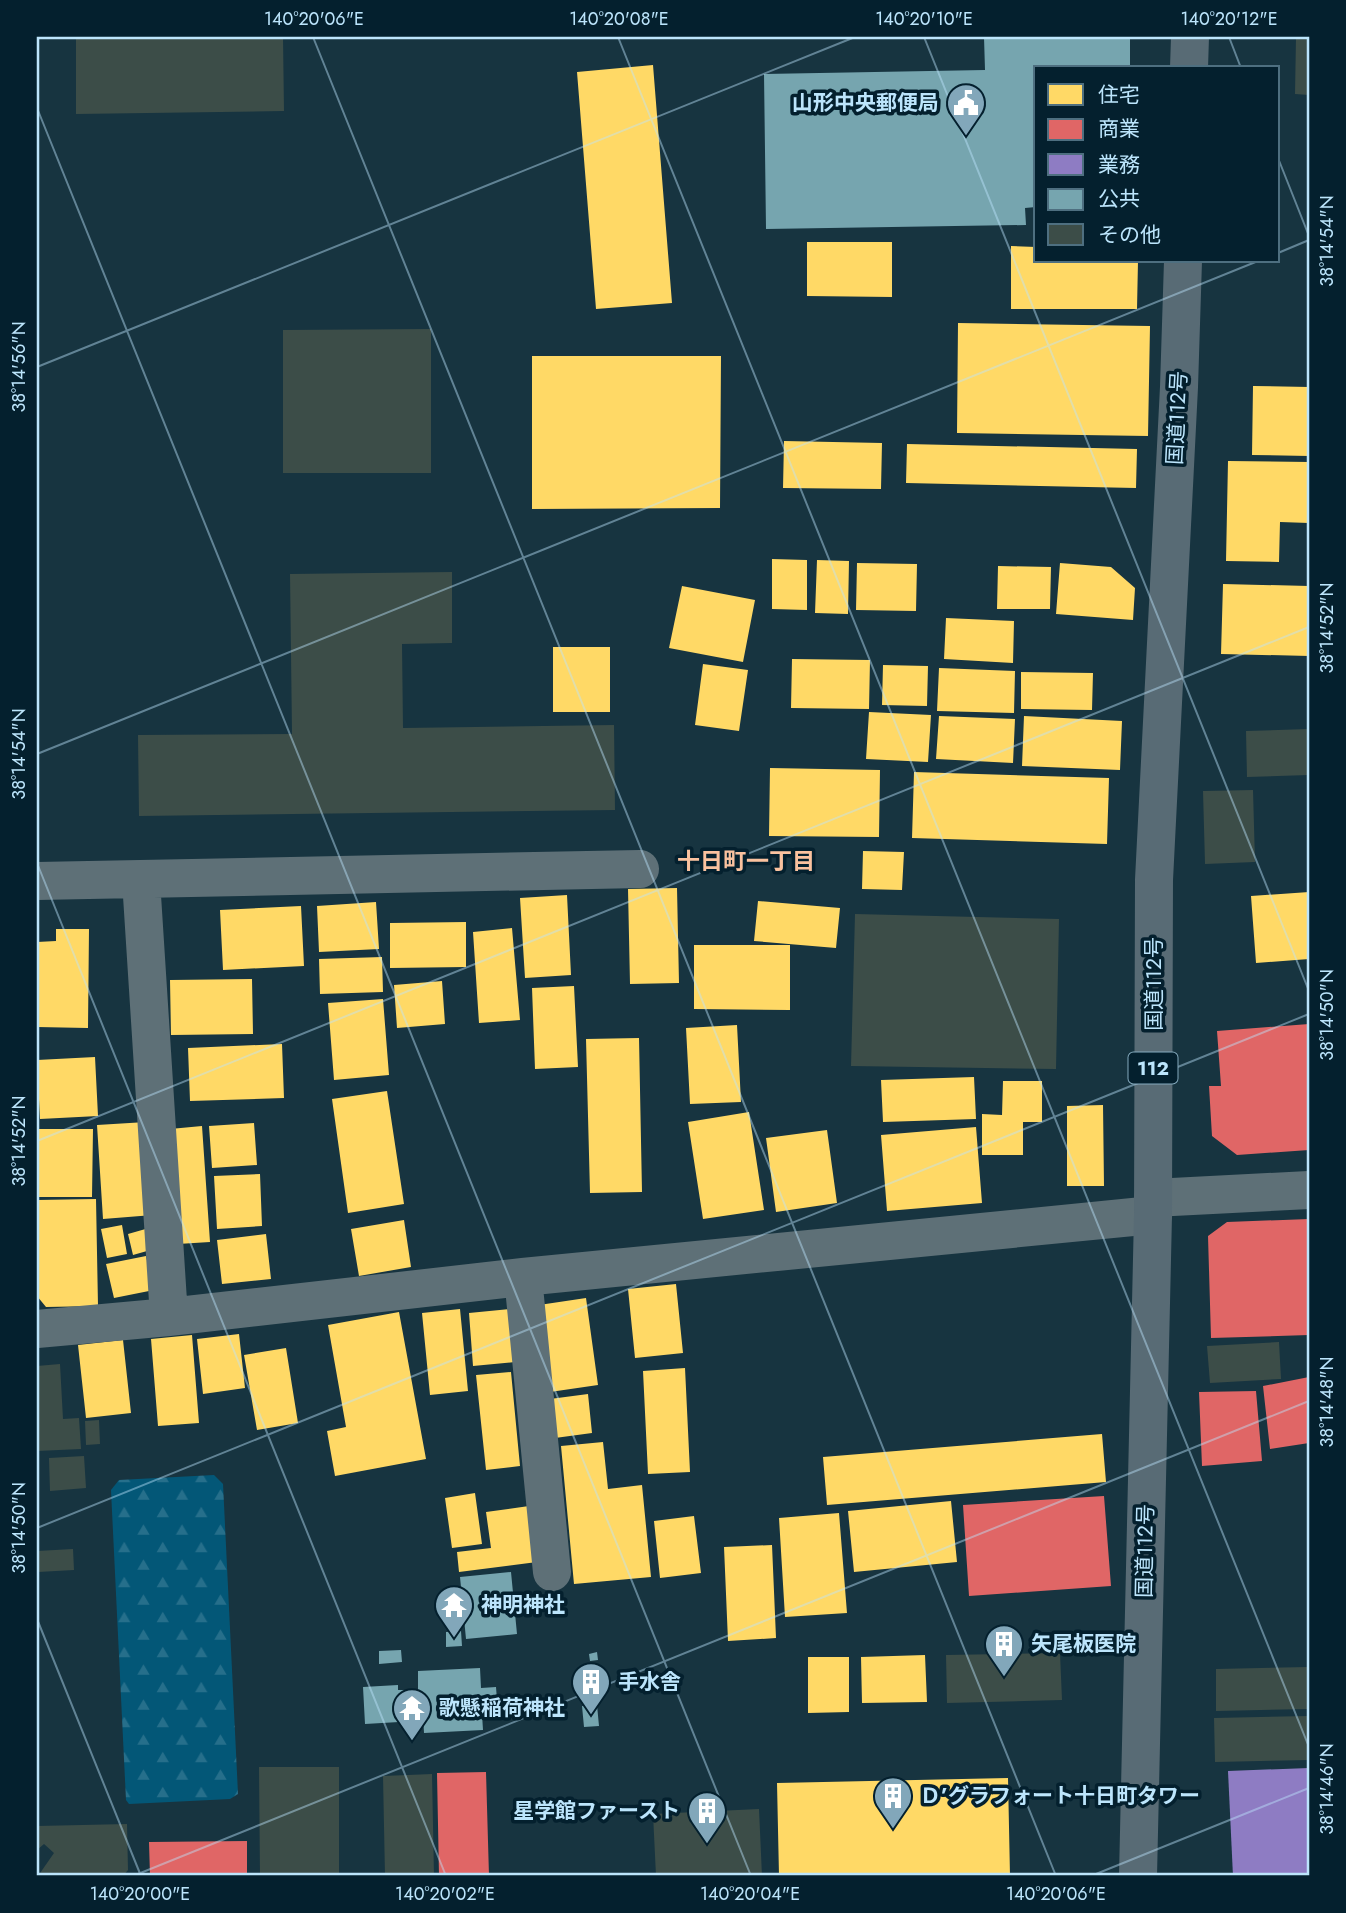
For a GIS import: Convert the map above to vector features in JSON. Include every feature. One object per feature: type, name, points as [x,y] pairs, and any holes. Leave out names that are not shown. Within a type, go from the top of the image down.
[{"type":"highway","points":[[1189,66],[1190,37]]},
{"type":"highway","name":"国道112号","points":[[1138,1876],[1153,1206],[1154,880],[1183,262]]},
{"type":"street","points":[[37,881],[640,869]]},
{"type":"street","points":[[141,880],[169,1317]]},
{"type":"street","points":[[37,1329],[169,1317],[1309,1190]]},
{"type":"street","points":[[523,1277],[552,1572]]},
{"type":"green space","points":[[214,1475],[223,1484],[238,1794],[230,1799],[129,1804],[126,1800],[111,1490],[119,1480]]},
{"type":"building: 住宅","points":[[653,65],[672,303],[596,309],[577,72]]},
{"type":"building: 住宅","points":[[807,242],[892,242],[892,297],[807,296]]},
{"type":"building: 住宅","points":[[1011,246],[1034,247],[1034,262],[1138,262],[1137,309],[1011,309]]},
{"type":"building: 住宅","points":[[958,323],[1150,326],[1148,436],[957,433]]},
{"type":"building: 住宅","points":[[532,356],[721,356],[720,508],[532,509]]},
{"type":"building: 住宅","points":[[1253,386],[1309,387],[1309,456],[1252,455]]},
{"type":"building: 住宅","points":[[784,441],[882,443],[881,489],[783,488]]},
{"type":"building: 住宅","points":[[907,444],[1137,449],[1136,488],[906,483]]},
{"type":"building: 住宅","points":[[1228,461],[1309,462],[1309,523],[1280,522],[1279,562],[1226,561]]},
{"type":"building: 住宅","points":[[772,559],[807,560],[807,610],[772,609]]},
{"type":"building: 住宅","points":[[817,560],[849,561],[848,614],[815,613]]},
{"type":"building: 住宅","points":[[857,563],[917,564],[916,611],[856,610]]},
{"type":"building: 住宅","points":[[1060,563],[1111,567],[1135,588],[1133,620],[1056,614]]},
{"type":"building: 住宅","points":[[998,566],[1051,567],[1050,609],[997,609]]},
{"type":"building: 住宅","points":[[1223,584],[1309,586],[1309,656],[1221,654]]},
{"type":"building: 住宅","points":[[682,586],[755,600],[743,662],[669,648]]},
{"type":"building: 住宅","points":[[946,618],[1014,621],[1013,663],[944,659]]},
{"type":"building: 住宅","points":[[553,647],[610,647],[610,712],[553,712]]},
{"type":"building: 住宅","points":[[792,659],[870,660],[869,709],[791,708]]},
{"type":"building: 住宅","points":[[703,664],[748,670],[739,731],[695,725]]},
{"type":"building: 住宅","points":[[883,665],[928,666],[927,706],[882,705]]},
{"type":"building: 住宅","points":[[939,668],[1015,671],[1014,713],[937,711]]},
{"type":"building: 住宅","points":[[1021,672],[1093,673],[1092,710],[1021,709]]},
{"type":"building: 住宅","points":[[869,712],[931,715],[928,762],[866,759]]},
{"type":"building: 住宅","points":[[939,716],[1015,719],[1013,763],[936,759]]},
{"type":"building: 住宅","points":[[1024,716],[1122,721],[1120,770],[1022,766]]},
{"type":"building: 住宅","points":[[770,768],[880,770],[879,837],[769,836]]},
{"type":"building: 住宅","points":[[914,772],[1109,778],[1107,844],[912,838]]},
{"type":"building: 住宅","points":[[863,851],[904,852],[902,890],[862,889]]},
{"type":"building: 住宅","points":[[677,888],[679,983],[630,984],[628,889]]},
{"type":"building: 住宅","points":[[1309,892],[1309,959],[1256,963],[1251,896]]},
{"type":"building: 住宅","points":[[567,895],[571,975],[525,978],[520,898]]},
{"type":"building: 住宅","points":[[758,901],[840,908],[836,948],[754,941]]},
{"type":"building: 住宅","points":[[376,902],[379,949],[319,952],[317,906]]},
{"type":"building: 住宅","points":[[301,906],[304,966],[223,970],[220,910]]},
{"type":"building: 住宅","points":[[466,922],[466,967],[390,968],[390,923]]},
{"type":"building: 住宅","points":[[512,928],[520,1020],[479,1023],[473,932]]},
{"type":"building: 住宅","points":[[56,929],[89,929],[88,1028],[37,1027],[37,942],[56,941]]},
{"type":"building: 住宅","points":[[694,945],[790,945],[790,1010],[694,1009]]},
{"type":"building: 住宅","points":[[382,957],[383,992],[320,994],[319,959]]},
{"type":"building: 住宅","points":[[252,979],[253,1034],[171,1035],[170,980]]},
{"type":"building: 住宅","points":[[442,981],[445,1024],[397,1028],[394,985]]},
{"type":"building: 住宅","points":[[574,986],[578,1067],[535,1069],[532,988]]},
{"type":"building: 住宅","points":[[383,999],[389,1075],[334,1080],[328,1003]]},
{"type":"building: 住宅","points":[[737,1025],[741,1102],[690,1104],[686,1028]]},
{"type":"building: 住宅","points":[[639,1038],[642,1192],[590,1193],[586,1039]]},
{"type":"building: 住宅","points":[[282,1044],[284,1098],[190,1101],[188,1048]]},
{"type":"building: 住宅","points":[[95,1057],[98,1116],[40,1119],[37,1060]]},
{"type":"building: 住宅","points":[[974,1077],[976,1119],[883,1122],[881,1080]]},
{"type":"building: 住宅","points":[[1003,1081],[1042,1081],[1042,1122],[1023,1122],[1023,1155],[982,1155],[982,1114],[1002,1115]]},
{"type":"building: 住宅","points":[[387,1091],[404,1204],[348,1213],[332,1099]]},
{"type":"building: 住宅","points":[[1103,1105],[1104,1186],[1067,1186],[1067,1106]]},
{"type":"building: 住宅","points":[[749,1112],[764,1210],[703,1219],[688,1122]]},
{"type":"building: 住宅","points":[[146,1122],[153,1215],[103,1219],[97,1125]]},
{"type":"building: 住宅","points":[[254,1123],[257,1165],[212,1168],[209,1126]]},
{"type":"building: 住宅","points":[[202,1126],[210,1242],[178,1244],[170,1129]]},
{"type":"building: 住宅","points":[[976,1127],[982,1203],[887,1211],[881,1135]]},
{"type":"building: 住宅","points":[[37,1129],[93,1129],[92,1197],[37,1197]]},
{"type":"building: 住宅","points":[[827,1130],[837,1203],[776,1212],[766,1138]]},
{"type":"building: 住宅","points":[[260,1174],[262,1226],[217,1229],[214,1176]]},
{"type":"building: 住宅","points":[[96,1199],[98,1306],[46,1307],[37,1296],[37,1200]]},
{"type":"building: 住宅","points":[[404,1220],[411,1267],[359,1276],[351,1229]]},
{"type":"building: 住宅","points":[[122,1225],[127,1254],[107,1258],[101,1229]]},
{"type":"building: 住宅","points":[[149,1228],[154,1249],[133,1255],[128,1234]]},
{"type":"building: 住宅","points":[[266,1234],[271,1279],[222,1284],[217,1240]]},
{"type":"building: 住宅","points":[[146,1256],[154,1290],[114,1298],[106,1264]]},
{"type":"building: 住宅","points":[[676,1284],[683,1353],[635,1358],[628,1289]]},
{"type":"building: 住宅","points":[[586,1298],[598,1385],[550,1392],[539,1305]]},
{"type":"building: 住宅","points":[[460,1309],[468,1391],[430,1395],[422,1313]]},
{"type":"building: 住宅","points":[[510,1309],[515,1362],[473,1366],[469,1313]]},
{"type":"building: 住宅","points":[[399,1312],[426,1459],[335,1476],[327,1431],[346,1427],[328,1325]]},
{"type":"building: 住宅","points":[[239,1334],[245,1388],[203,1394],[197,1339]]},
{"type":"building: 住宅","points":[[192,1335],[199,1423],[158,1426],[151,1339]]},
{"type":"building: 住宅","points":[[123,1340],[131,1413],[86,1418],[78,1345]]},
{"type":"building: 住宅","points":[[286,1348],[298,1423],[257,1430],[244,1355]]},
{"type":"building: 住宅","points":[[685,1368],[690,1472],[648,1474],[643,1371]]},
{"type":"building: 住宅","points":[[511,1372],[520,1466],[486,1470],[476,1375]]},
{"type":"building: 住宅","points":[[588,1394],[592,1433],[555,1438],[550,1399]]},
{"type":"building: 住宅","points":[[1102,1434],[1106,1482],[827,1505],[823,1457]]},
{"type":"building: 住宅","points":[[603,1442],[608,1489],[642,1485],[651,1577],[574,1584],[561,1446]]},
{"type":"building: 住宅","points":[[475,1493],[482,1544],[452,1548],[445,1498]]},
{"type":"building: 住宅","points":[[951,1501],[957,1562],[854,1572],[848,1511]]},
{"type":"building: 住宅","points":[[529,1506],[537,1562],[459,1572],[457,1552],[491,1548],[486,1512]]},
{"type":"building: 住宅","points":[[839,1513],[847,1613],[785,1617],[779,1518]]},
{"type":"building: 住宅","points":[[694,1516],[701,1573],[660,1578],[654,1521]]},
{"type":"building: 住宅","points":[[772,1545],[776,1638],[728,1641],[724,1547]]},
{"type":"building: 住宅","points":[[925,1655],[927,1702],[862,1703],[861,1657]]},
{"type":"building: 住宅","points":[[808,1657],[849,1657],[849,1712],[808,1713]]},
{"type":"building: 住宅","name":"Ｄ’グラフォート十日町タワー","points":[[1008,1778],[1010,1876],[779,1876],[777,1783]]},
{"type":"building: 商業","points":[[1309,1024],[1309,1150],[1237,1155],[1212,1136],[1209,1086],[1221,1086],[1217,1031]]},
{"type":"building: 商業","points":[[1309,1219],[1309,1335],[1211,1338],[1208,1236],[1227,1222]]},
{"type":"building: 商業","points":[[1309,1377],[1309,1443],[1270,1449],[1263,1386]]},
{"type":"building: 商業","points":[[1256,1391],[1262,1461],[1202,1466],[1199,1392]]},
{"type":"building: 商業","points":[[1104,1496],[1111,1586],[969,1596],[963,1505]]},
{"type":"building: 商業","points":[[486,1772],[489,1876],[439,1876],[437,1773]]},
{"type":"building: 商業","points":[[247,1841],[247,1876],[150,1876],[149,1842]]},
{"type":"building: 業務","points":[[1309,1768],[1309,1876],[1233,1876],[1228,1771]]},
{"type":"building: 公共","points":[[984,37],[1130,37],[1130,66],[1034,66],[1034,207],[1025,208],[1026,225],[766,229],[764,74],[985,70]]},
{"type":"building: 公共","points":[[511,1572],[517,1634],[466,1639],[460,1577]]},
{"type":"building: 公共","name":"神明神社","points":[[461,1631],[462,1646],[446,1647],[446,1632]]},
{"type":"building: 公共","points":[[401,1650],[402,1662],[379,1664],[379,1651]]},
{"type":"building: 公共","points":[[597,1652],[598,1660],[590,1661],[589,1654]]},
{"type":"building: 公共","name":"歌懸稲荷神社","points":[[480,1668],[481,1688],[496,1687],[498,1713],[482,1714],[483,1730],[424,1733],[423,1715],[399,1716],[399,1722],[365,1724],[363,1687],[398,1685],[398,1690],[418,1690],[418,1671]]},
{"type":"building: 公共","name":"手水舎","points":[[597,1705],[599,1726],[584,1727],[582,1706]]},
{"type":"building: その他","points":[[76,37],[283,37],[284,111],[76,114]]},
{"type":"building: その他","points":[[1296,37],[1309,37],[1309,95],[1295,94]]},
{"type":"building: その他","points":[[431,329],[431,473],[283,473],[283,330]]},
{"type":"building: その他","points":[[452,572],[452,643],[402,644],[403,728],[614,725],[615,810],[139,816],[138,735],[292,734],[290,574]]},
{"type":"building: その他","points":[[1309,729],[1309,775],[1247,777],[1246,731]]},
{"type":"building: その他","points":[[1253,790],[1255,862],[1205,864],[1203,791]]},
{"type":"building: その他","points":[[855,914],[1059,919],[1056,1069],[851,1066]]},
{"type":"building: その他","points":[[1279,1342],[1281,1379],[1210,1383],[1207,1346]]},
{"type":"building: その他","points":[[60,1364],[63,1419],[79,1418],[81,1449],[37,1451],[37,1366]]},
{"type":"building: その他","points":[[99,1420],[100,1444],[86,1445],[85,1421]]},
{"type":"building: その他","points":[[84,1456],[86,1488],[50,1491],[49,1458]]},
{"type":"building: その他","points":[[73,1549],[74,1570],[38,1572],[37,1551]]},
{"type":"building: その他","name":"矢尾板医院","points":[[1060,1653],[1062,1700],[947,1703],[946,1655]]},
{"type":"building: その他","points":[[1309,1667],[1309,1709],[1216,1711],[1216,1669]]},
{"type":"building: その他","points":[[1309,1716],[1309,1760],[1215,1762],[1214,1718]]},
{"type":"building: その他","points":[[259,1767],[339,1767],[339,1876],[260,1876]]},
{"type":"building: その他","points":[[432,1774],[434,1876],[385,1876],[383,1776]]},
{"type":"building: その他","name":"星学館ファースト","points":[[759,1809],[762,1876],[656,1876],[653,1814]]},
{"type":"building: その他","points":[[127,1824],[128,1870],[123,1876],[38,1876],[54,1853],[44,1844],[37,1850],[37,1826]]},
{"type":"place","name":"山形中央郵便局","points":[[966,137]]},
{"type":"place","name":"神明神社","points":[[454,1639]]},
{"type":"place","name":"矢尾板医院","points":[[1004,1678]]},
{"type":"place","name":"手水舎","points":[[591,1716]]},
{"type":"place","name":"歌懸稲荷神社","points":[[412,1742]]},
{"type":"place","name":"Ｄ’グラフォート十日町タワー","points":[[893,1830]]},
{"type":"place","name":"星学館ファースト","points":[[707,1845]]},
{"type":"district","name":"十日町一丁目","points":[[746,861]]}]
